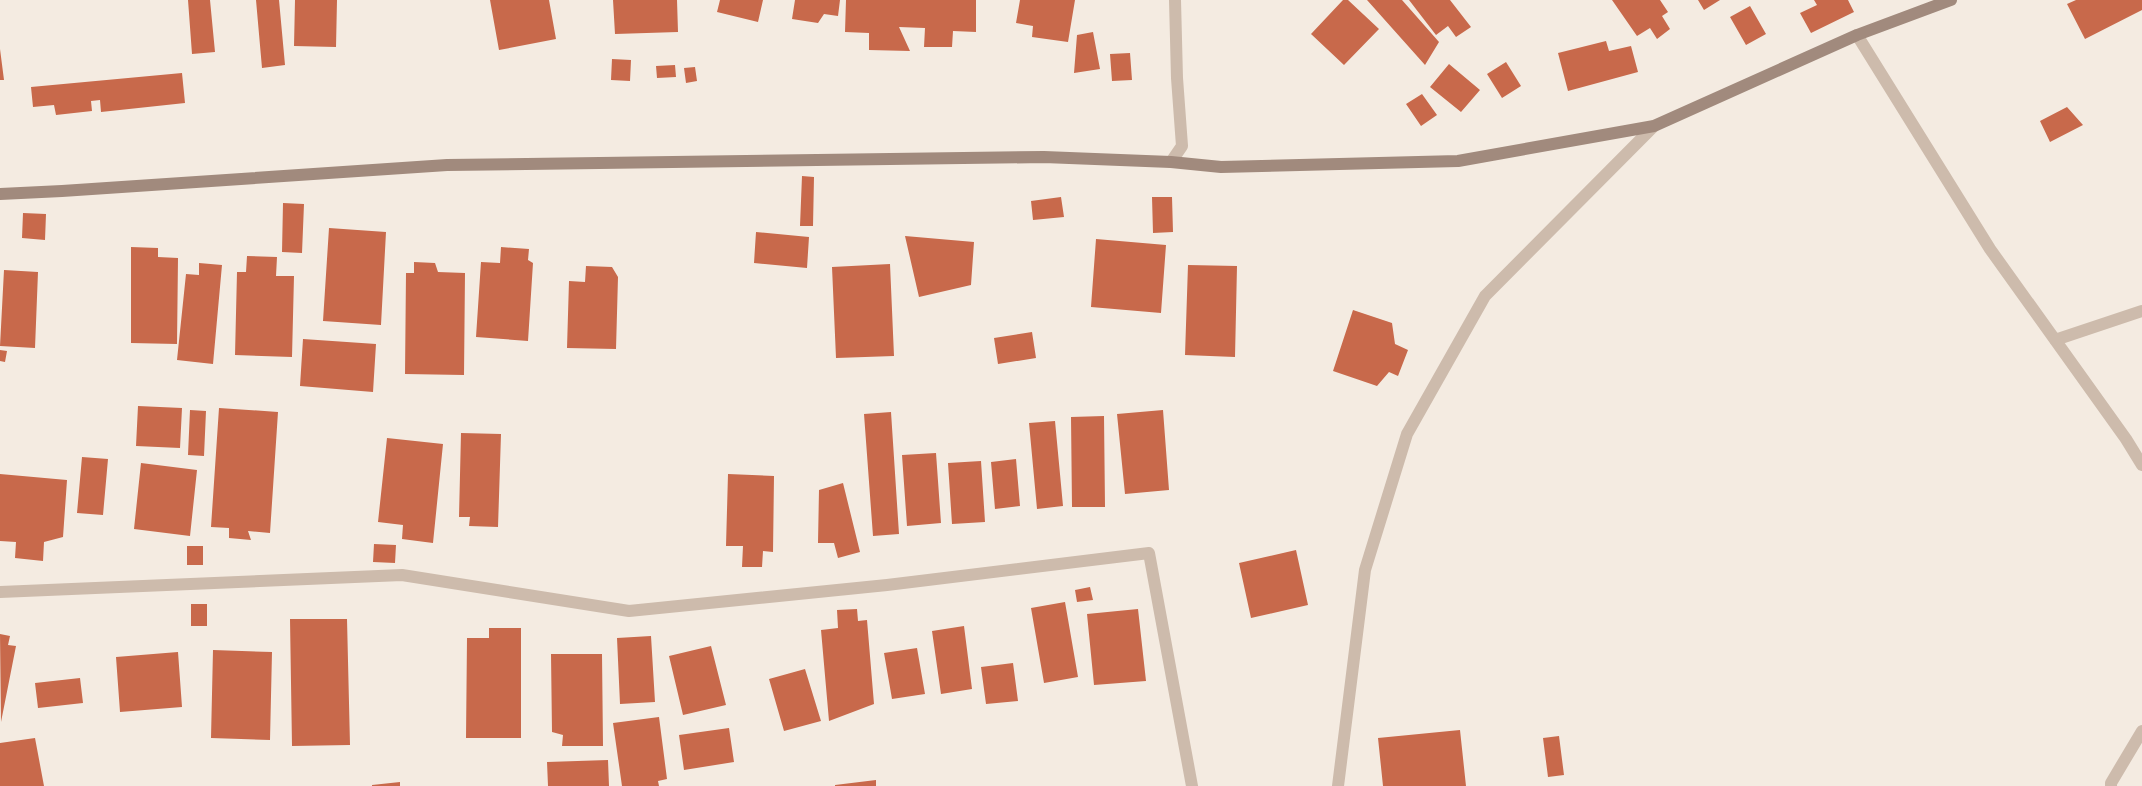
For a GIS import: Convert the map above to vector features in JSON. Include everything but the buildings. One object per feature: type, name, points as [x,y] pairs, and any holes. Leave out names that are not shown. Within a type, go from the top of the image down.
[{"type":"street","points":[[1171,162],[1182,146],[1177,78],[1175,0]]},
{"type":"street","points":[[0,194],[447,165],[1044,157],[1171,162],[1221,167],[1458,161],[1654,126],[1857,35],[1951,0]]},
{"type":"street","points":[[1857,35],[1990,249],[2126,439],[2142,465]]},
{"type":"street","points":[[1338,786],[1365,570],[1407,434],[1485,296],[1654,126]]},
{"type":"street","points":[[2055,340],[2142,310]]},
{"type":"street","points":[[0,592],[402,575],[629,611],[887,585],[1149,553],[1192,786]]},
{"type":"street","points":[[2111,786],[2142,731]]}]
